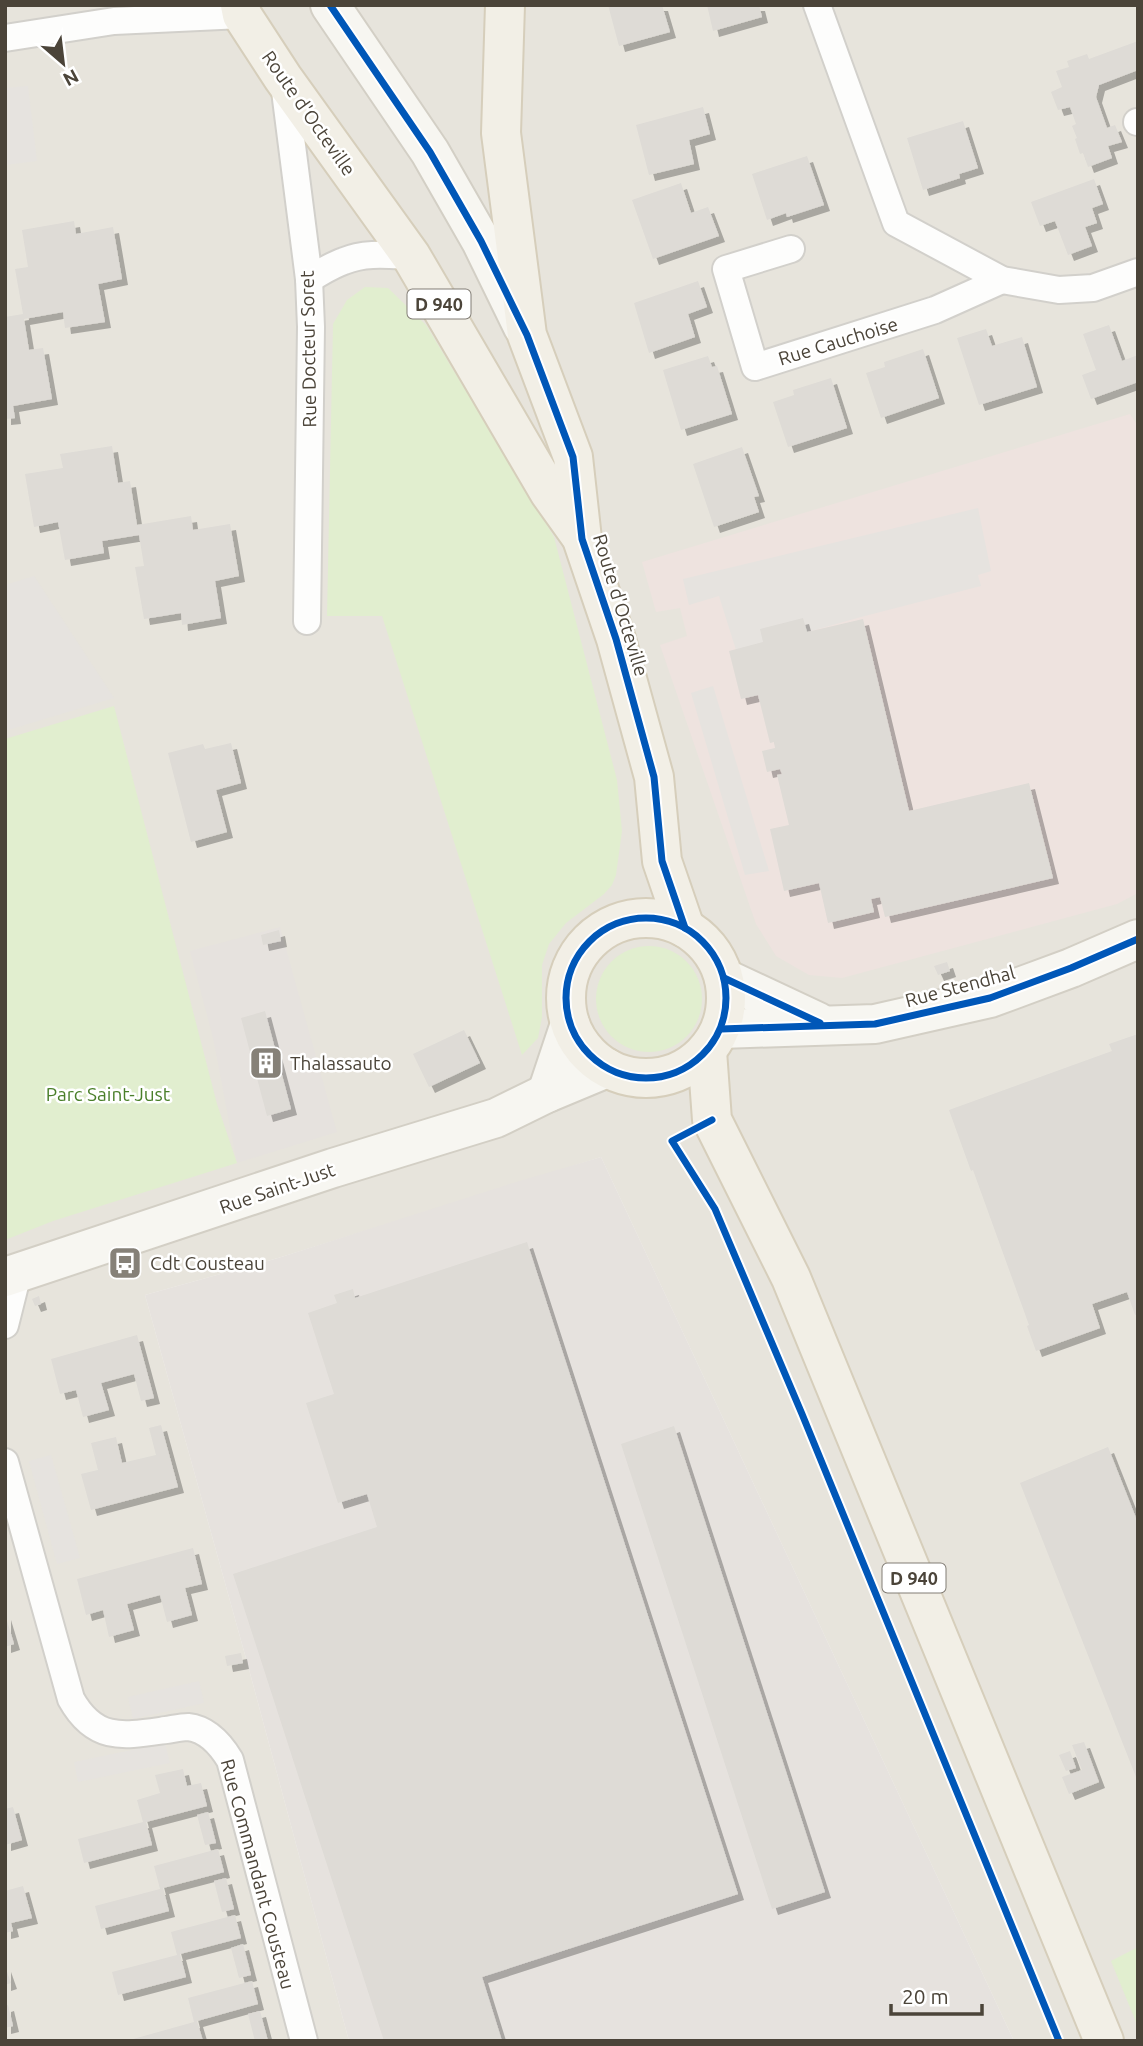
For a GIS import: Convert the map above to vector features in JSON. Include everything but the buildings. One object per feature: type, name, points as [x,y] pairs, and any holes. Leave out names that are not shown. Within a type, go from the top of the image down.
[{"type":"main road","name":"Route d'Octeville","points":[[505,5],[501,133],[527,335],[573,457],[582,539],[616,639],[654,777],[662,862],[685,928]]},
{"type":"main road","name":"Route d'Octeville","points":[[241,10],[283,78],[411,256],[550,492],[582,539]]},
{"type":"main road","points":[[620,922],[662,862]]},
{"type":"main road","points":[[642,918],[664,920],[685,928],[703,941],[716,958],[724,978],[727,1004],[714,1040],[692,1064],[674,1073],[654,1078],[630,1076],[607,1068],[591,1057],[570,1024],[566,1000],[569,975],[581,952],[598,934],[620,922],[642,918]]},
{"type":"main road","name":"D 940","points":[[712,1121],[714,1040]]},
{"type":"main road","name":"D 940","points":[[654,1078],[712,1121],[791,1278],[1104,2041]]},
{"type":"street","points":[[330,5],[430,152],[481,242],[527,335]]},
{"type":"street","points":[[817,5],[896,223],[1002,280],[1059,290],[1093,288],[1138,272]]},
{"type":"street","points":[[5,38],[125,13],[241,10]]},
{"type":"street","name":"Rue Docteur Soret","points":[[283,78],[309,279],[311,327],[307,621]]},
{"type":"street","name":"Rue Cauchoise","points":[[791,249],[726,269],[755,367],[935,310],[1002,280]]},
{"type":"street","points":[[309,279],[355,257],[411,256]]},
{"type":"street","name":"Rue Stendhal","points":[[714,1040],[823,1024],[875,1024],[990,998],[1138,940]]},
{"type":"street","name":"Rue Stendhal","points":[[724,978],[823,1024]]},
{"type":"street","points":[[547,1093],[570,1024]]},
{"type":"street","name":"Rue Saint-Just","points":[[11,1275],[333,1168],[496,1118],[607,1068]]},
{"type":"street","points":[[5,1325],[11,1275]]},
{"type":"street","name":"Rue Commandant Cousteau","points":[[5,1462],[71,1699],[80,1716],[96,1729],[130,1735],[188,1727],[215,1740],[230,1760],[304,2041]]},
{"type":"shaded area","points":[[5,5],[1138,5],[1138,2041],[1014,2041],[601,1157],[278,1258],[145,1295],[349,2041],[5,2041]]},
{"type":"shaded area","points":[[28,86],[37,161],[5,165],[5,88]]},
{"type":"shaded area","points":[[1130,414],[1138,426],[1138,893],[1117,904],[842,978],[809,975],[776,956],[756,924],[660,645],[687,636],[680,608],[656,612],[642,562]]},
{"type":"shaded area","points":[[978,508],[991,571],[978,575],[981,586],[736,650],[719,596],[689,605],[683,579]]},
{"type":"shaded area","points":[[34,576],[114,698],[5,731],[5,585]]},
{"type":"shaded area","points":[[713,686],[769,871],[745,875],[691,693]]},
{"type":"shaded area","points":[[280,927],[337,1132],[237,1163],[213,1038],[190,951]]},
{"type":"shaded area","points":[[601,1157],[1014,2041],[349,2041],[145,1295],[278,1258]]},
{"type":"shaded area","points":[[51,1455],[80,1558],[57,1564],[29,1461]]},
{"type":"shaded area","points":[[199,1681],[204,1703],[133,1719],[128,1697]]},
{"type":"shaded area","points":[[165,1743],[170,1763],[78,1782],[74,1762]]},
{"type":"green space","points":[[365,287],[388,288],[426,325],[554,537],[617,780],[622,831],[616,875],[604,894],[566,923],[549,944],[542,965],[542,1017],[538,1038],[522,1055],[382,616],[327,616],[333,324],[347,300]]},
{"type":"green space","name":"Parc Saint-Just","points":[[114,706],[217,1104],[237,1163],[53,1221],[5,1240],[5,739]]},
{"type":"green space","points":[[649,946],[669,950],[687,961],[698,979],[702,999],[698,1019],[687,1037],[669,1048],[649,1052],[629,1048],[611,1037],[600,1019],[596,999],[600,979],[611,961],[629,950]]},
{"type":"green space","points":[[1138,1947],[1138,2027],[1111,1961]]},
{"type":"cycle path","points":[[330,5],[430,152],[481,241],[527,335],[573,457],[582,539],[616,639],[654,777],[662,861],[685,928]]},
{"type":"cycle path","points":[[646,918],[677,924],[702,942],[720,967],[726,998],[720,1029],[702,1054],[677,1072],[646,1078],[615,1072],[590,1054],[572,1029],[566,998],[572,967],[590,942],[615,924],[646,918]]},
{"type":"cycle path","points":[[721,1029],[875,1024],[990,998],[1071,968],[1138,939]]},
{"type":"cycle path","points":[[724,978],[820,1023]]},
{"type":"cycle path","points":[[712,1120],[672,1141],[715,1209],[1059,2041]]},
{"type":"place","name":"Thalassauto","points":[[266,1063]]},
{"type":"place","name":"Cdt Cousteau","points":[[125,1263]]}]
